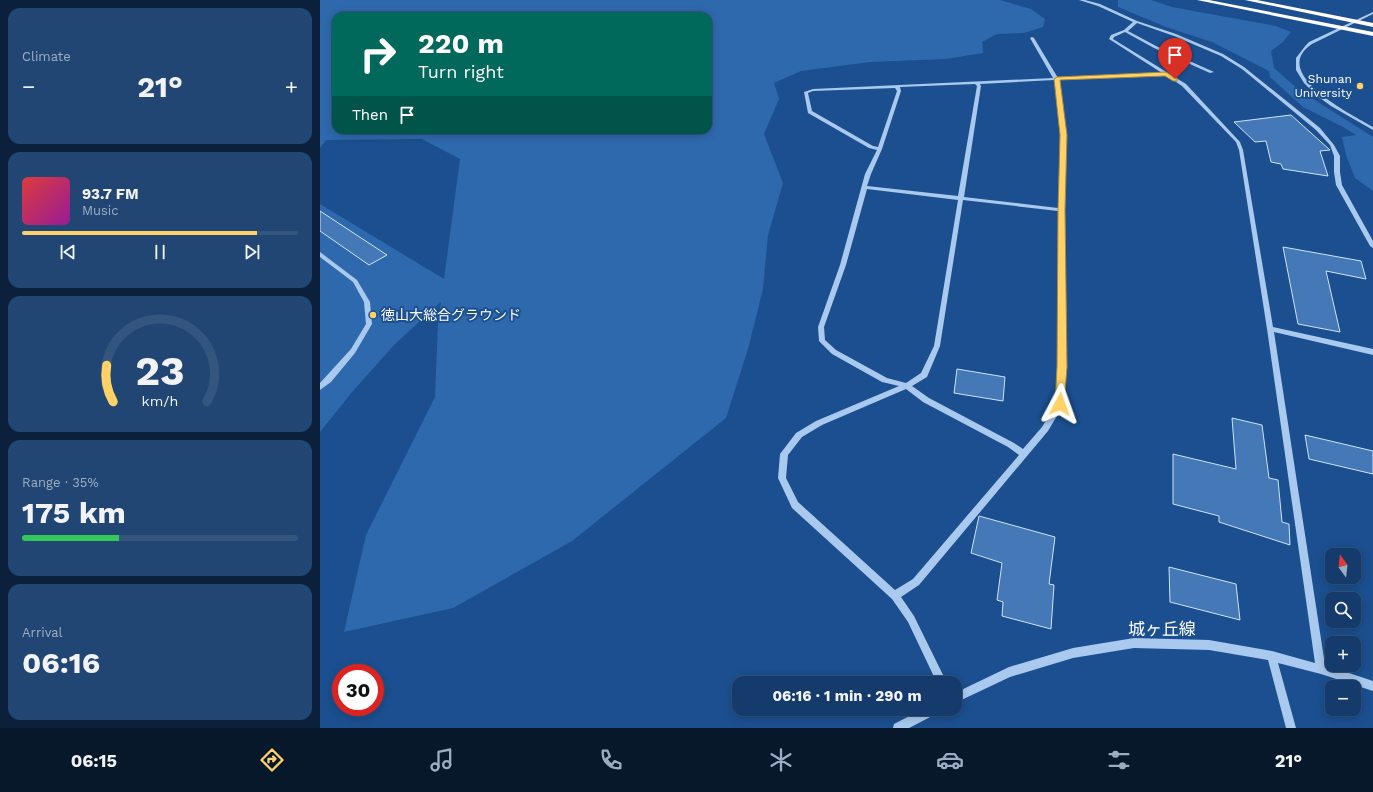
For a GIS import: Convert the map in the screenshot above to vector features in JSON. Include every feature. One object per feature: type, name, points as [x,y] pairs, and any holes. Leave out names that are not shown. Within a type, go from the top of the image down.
[{"type":"highway","points":[[1200,0],[1373,34]]},
{"type":"highway","points":[[1248,0],[1373,25]]},
{"type":"street","points":[[1081,0],[1098,5],[1136,22],[1175,35],[1222,54],[1243,68],[1318,129],[1332,145],[1337,156],[1336,172],[1339,185],[1373,246]]},
{"type":"street","points":[[1371,14],[1308,45],[1298,55],[1296,64],[1299,74],[1309,87],[1323,98],[1373,129]]},
{"type":"street","points":[[1136,22],[1125,32],[1112,36],[1111,39],[1184,85],[1196,96],[1240,146],[1270,329],[1321,669]]},
{"type":"street","points":[[1125,32],[1212,72]]},
{"type":"street","points":[[895,596],[916,582],[1045,429],[1060,404],[1062,367],[1061,210],[1064,135],[1057,79],[1032,38]]},
{"type":"street","points":[[880,149],[871,147],[810,112],[806,92],[813,90],[1166,74]]},
{"type":"street","points":[[939,676],[911,619],[895,596],[795,505],[782,478],[784,454],[799,435],[819,423],[907,386],[924,375],[937,346],[962,198],[978,86],[977,83]]},
{"type":"street","points":[[897,86],[899,91],[880,149],[868,174],[843,265],[821,327],[822,340],[834,352],[884,380],[907,386],[926,400],[1024,454]]},
{"type":"street","points":[[865,187],[1061,210]]},
{"type":"street","points":[[320,254],[355,281],[367,302],[369,324],[353,351],[320,387]]},
{"type":"street","points":[[1270,329],[1373,352]]},
{"type":"street","name":"城ヶ丘線","points":[[962,695],[1009,672],[1073,653],[1134,643],[1209,645],[1272,656],[1321,669],[1373,686]]},
{"type":"street","points":[[1272,656],[1291,728]]},
{"type":"street","points":[[898,728],[921,716]]},
{"type":"shaded area","points":[[320,0],[1000,0],[1031,9],[1045,19],[1043,27],[1024,33],[997,34],[982,42],[983,53],[946,59],[870,62],[801,71],[774,83],[779,99],[764,134],[783,183],[768,235],[763,289],[748,349],[726,418],[572,541],[453,608],[344,632],[366,535],[435,397],[438,323],[441,302],[395,344],[353,391],[320,432],[320,204],[444,279],[460,159],[422,139],[326,140],[320,148]]},
{"type":"shaded area","points":[[1118,0],[1151,0],[1172,7],[1276,26],[1291,32],[1283,42],[1271,51],[1274,68],[1299,90],[1373,137],[1373,191],[1355,178],[1346,155],[1342,137],[1356,135],[1303,107],[1270,77],[1269,71],[1212,42],[1166,27],[1118,7]]},
{"type":"building","points":[[1291,115],[1330,150],[1320,151],[1328,176],[1283,169],[1281,164],[1271,162],[1266,141],[1255,142],[1234,122]]},
{"type":"building","points":[[320,211],[387,255],[369,265],[320,231]]},
{"type":"building","points":[[1283,247],[1361,261],[1366,279],[1326,271],[1340,332],[1298,324]]},
{"type":"building","points":[[957,369],[1005,377],[1003,401],[954,393]]},
{"type":"building","points":[[1232,418],[1262,425],[1269,478],[1278,480],[1282,522],[1289,524],[1290,545],[1219,522],[1219,516],[1173,504],[1173,454],[1236,469]]},
{"type":"building","points":[[1305,435],[1373,451],[1373,474],[1309,459]]},
{"type":"building","points":[[979,516],[1055,537],[1049,584],[1054,585],[1051,629],[1002,616],[1003,602],[997,600],[1002,563],[971,553]]},
{"type":"building","points":[[1169,567],[1236,584],[1240,620],[1170,602]]},
{"type":"place","name":"Shunan University","points":[[1360,86]]},
{"type":"place","name":"徳山大総合グラウンド","points":[[373,315]]},
{"type":"route","points":[[1060,404],[1062,367],[1061,210],[1064,135],[1057,79],[1166,74],[1175,79]]}]
